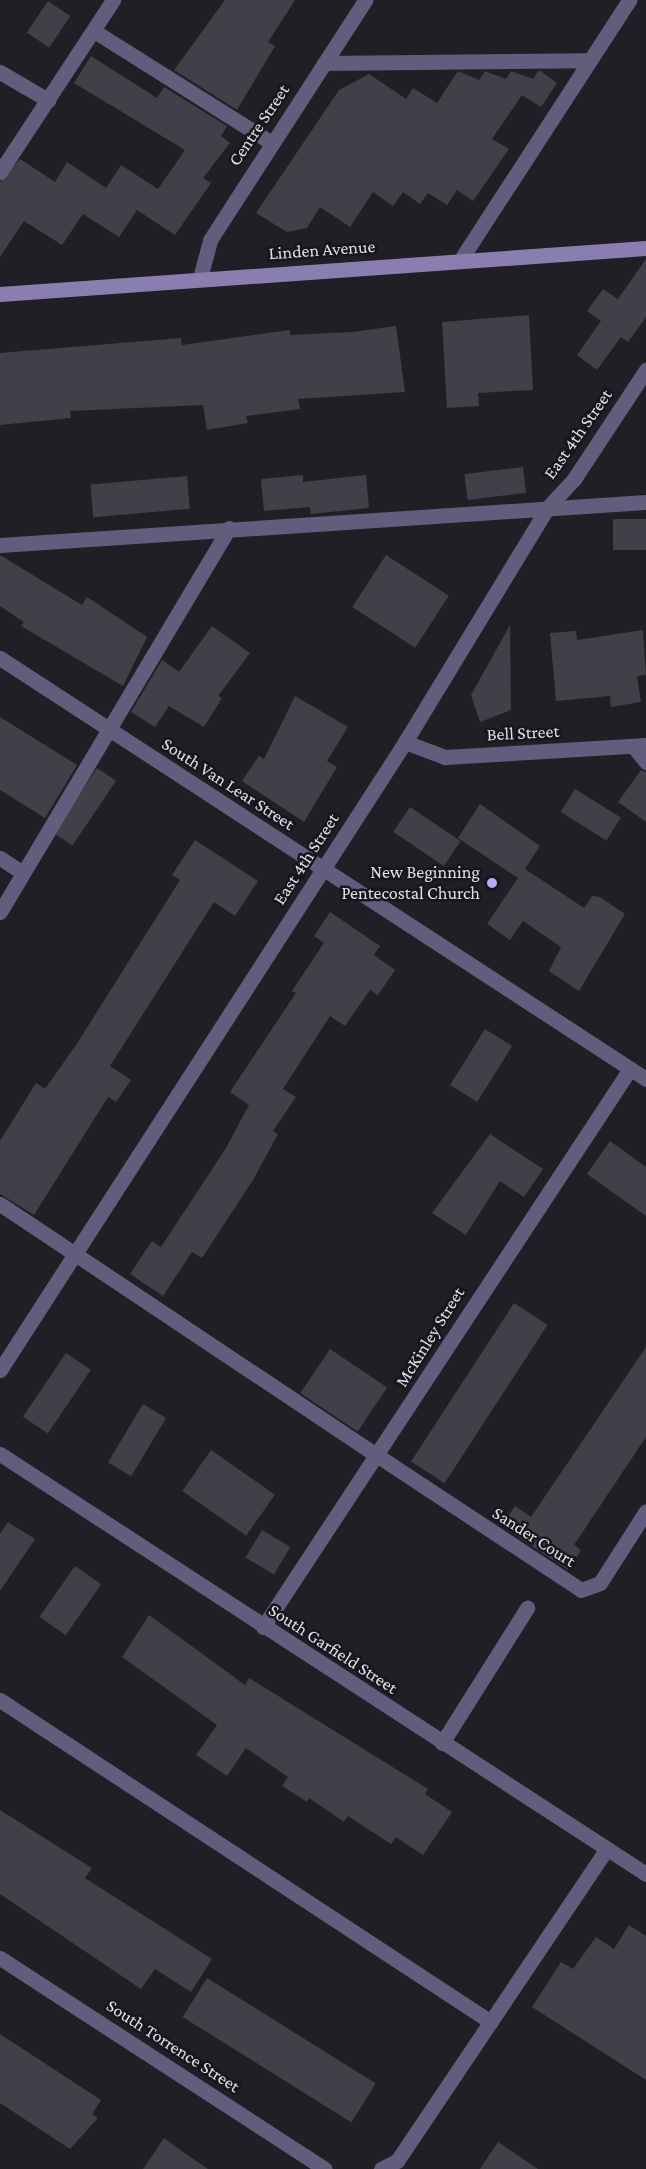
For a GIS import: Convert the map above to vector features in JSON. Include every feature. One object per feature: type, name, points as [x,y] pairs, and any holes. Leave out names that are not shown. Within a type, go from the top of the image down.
[{"type":"main road","name":"Linden Avenue","points":[[0,294],[461,259],[646,248]]},
{"type":"street","points":[[0,172],[113,0]]},
{"type":"street","name":"Centre Street","points":[[200,278],[210,240],[270,142],[365,0]]},
{"type":"street","points":[[461,259],[629,0]]},
{"type":"street","points":[[94,31],[270,142]]},
{"type":"street","points":[[324,63],[590,60]]},
{"type":"street","points":[[0,72],[48,100]]},
{"type":"street","name":"East 4th Street","points":[[0,1370],[405,742],[547,508],[574,479],[646,370]]},
{"type":"street","points":[[0,545],[646,502]]},
{"type":"street","points":[[0,912],[229,528]]},
{"type":"street","name":"South Van Lear Street","points":[[0,658],[646,1079]]},
{"type":"street","name":"Bell Street","points":[[405,742],[445,757],[640,745]]},
{"type":"street","points":[[640,745],[646,762]]},
{"type":"street","points":[[0,858],[23,873]]},
{"type":"street","name":"McKinley Street","points":[[263,1627],[378,1456],[630,1069]]},
{"type":"street","name":"Sander Court","points":[[0,1204],[581,1590],[591,1590],[646,1511]]},
{"type":"street","name":"South Garfield Street","points":[[0,1454],[646,1874]]},
{"type":"street","points":[[442,1743],[527,1608]]},
{"type":"street","points":[[0,1700],[491,2022]]},
{"type":"street","points":[[381,2169],[397,2161],[607,1849]]},
{"type":"street","name":"South Torrence Street","points":[[0,1958],[325,2169]]},
{"type":"building","points":[[225,0],[295,0],[268,42],[275,46],[237,110],[174,70]]},
{"type":"building","points":[[48,1],[70,16],[49,48],[27,33]]},
{"type":"building","points":[[91,56],[157,98],[164,87],[227,126],[221,136],[230,143],[203,178],[211,183],[175,235],[137,210],[119,237],[83,214],[62,245],[24,221],[0,257],[0,182],[20,159],[55,182],[67,162],[106,188],[121,165],[158,189],[185,150],[74,83]]},
{"type":"building","points":[[539,70],[557,83],[541,107],[522,95],[492,139],[509,149],[473,201],[457,190],[447,205],[428,193],[420,204],[403,192],[393,206],[373,192],[350,227],[320,207],[307,228],[287,232],[256,213],[339,90],[369,74],[406,99],[413,88],[437,103],[458,71],[479,80],[485,71],[506,79],[511,71],[533,79]]},
{"type":"building","points":[[646,259],[646,317],[628,342],[621,337],[597,370],[577,355],[601,321],[587,311],[603,289],[618,299]]},
{"type":"building","points":[[529,315],[533,390],[478,393],[479,406],[447,408],[442,322]]},
{"type":"building","points":[[396,326],[405,392],[298,399],[300,409],[246,416],[248,423],[207,430],[203,405],[70,411],[71,418],[0,425],[0,353],[181,338],[182,345],[290,330],[290,335],[352,332]]},
{"type":"building","points":[[523,467],[526,493],[468,500],[464,474]]},
{"type":"building","points":[[303,475],[303,482],[366,475],[369,508],[311,514],[310,507],[264,511],[261,479]]},
{"type":"building","points":[[187,476],[190,509],[93,517],[90,484]]},
{"type":"building","points":[[613,519],[646,519],[646,550],[613,550]]},
{"type":"building","points":[[0,555],[82,605],[87,597],[147,637],[123,686],[21,626],[24,622],[0,606]]},
{"type":"building","points":[[386,555],[449,596],[415,648],[352,607]]},
{"type":"building","points":[[510,625],[511,710],[480,722],[471,695]]},
{"type":"building","points":[[212,626],[250,653],[218,696],[222,698],[204,727],[169,706],[155,727],[131,712],[162,660],[179,672]]},
{"type":"building","points":[[643,630],[646,675],[637,676],[641,702],[611,707],[610,696],[556,701],[550,633],[576,631],[577,640]]},
{"type":"building","points":[[295,696],[348,727],[327,761],[337,767],[304,822],[242,781],[259,756],[264,759]]},
{"type":"building","points":[[0,717],[77,765],[45,818],[0,790]]},
{"type":"building","points":[[97,768],[116,781],[72,846],[53,833]]},
{"type":"building","points":[[641,770],[646,772],[646,822],[618,802]]},
{"type":"building","points":[[575,789],[621,818],[606,841],[561,812]]},
{"type":"building","points":[[480,804],[540,846],[525,869],[584,908],[592,896],[600,897],[625,914],[579,991],[549,971],[561,947],[523,921],[510,940],[487,924],[518,878],[458,838]]},
{"type":"building","points":[[410,807],[461,841],[444,866],[393,832]]},
{"type":"building","points":[[195,840],[258,881],[235,916],[214,902],[110,1066],[131,1080],[116,1102],[108,1097],[34,1215],[0,1194],[0,1141],[36,1083],[45,1089],[76,1045],[180,880],[172,875]]},
{"type":"building","points":[[330,912],[380,946],[374,955],[395,970],[378,995],[370,990],[345,1026],[330,1016],[283,1089],[296,1097],[273,1131],[278,1134],[253,1180],[202,1258],[192,1252],[163,1296],[130,1274],[152,1241],[161,1247],[226,1148],[249,1105],[230,1092],[296,993],[292,991],[324,943],[314,936]]},
{"type":"building","points":[[485,1029],[512,1046],[477,1102],[450,1085]]},
{"type":"building","points":[[490,1134],[543,1169],[524,1197],[500,1181],[466,1235],[432,1213]]},
{"type":"building","points":[[610,1141],[646,1167],[646,1216],[587,1174]]},
{"type":"building","points":[[514,1303],[548,1325],[445,1483],[411,1462]]},
{"type":"building","points":[[646,1347],[646,1437],[574,1545],[581,1550],[568,1570],[502,1526],[515,1506],[531,1517]]},
{"type":"building","points":[[330,1349],[387,1388],[358,1432],[300,1393]]},
{"type":"building","points":[[66,1353],[91,1370],[48,1434],[23,1417]]},
{"type":"building","points":[[143,1404],[166,1418],[131,1476],[108,1462]]},
{"type":"building","points":[[211,1450],[275,1495],[246,1536],[182,1491]]},
{"type":"building","points":[[8,1522],[35,1539],[0,1591],[0,1534]]},
{"type":"building","points":[[262,1530],[290,1547],[274,1574],[246,1557]]},
{"type":"building","points":[[75,1566],[101,1584],[66,1635],[39,1617]]},
{"type":"building","points":[[149,1615],[245,1685],[249,1678],[428,1789],[425,1794],[452,1812],[423,1855],[396,1837],[391,1844],[348,1816],[344,1822],[309,1798],[307,1802],[282,1786],[288,1777],[246,1748],[227,1776],[196,1755],[217,1725],[122,1657]]},
{"type":"building","points":[[0,1810],[92,1868],[85,1878],[212,1959],[191,1992],[155,1969],[141,1989],[0,1894]]},
{"type":"building","points":[[629,1925],[646,1936],[646,2080],[532,2007],[561,1962],[573,1969],[596,1937],[614,1949]]},
{"type":"building","points":[[207,1978],[376,2083],[351,2122],[183,2017]]},
{"type":"building","points":[[0,2034],[101,2100],[92,2114],[98,2118],[70,2149],[0,2103]]},
{"type":"building","points":[[164,2138],[183,2152],[208,2169],[143,2169]]},
{"type":"building","points":[[498,2142],[538,2169],[480,2169]]},
{"type":"place","name":"New Beginning Pentecostal Church","points":[[492,883]]}]
